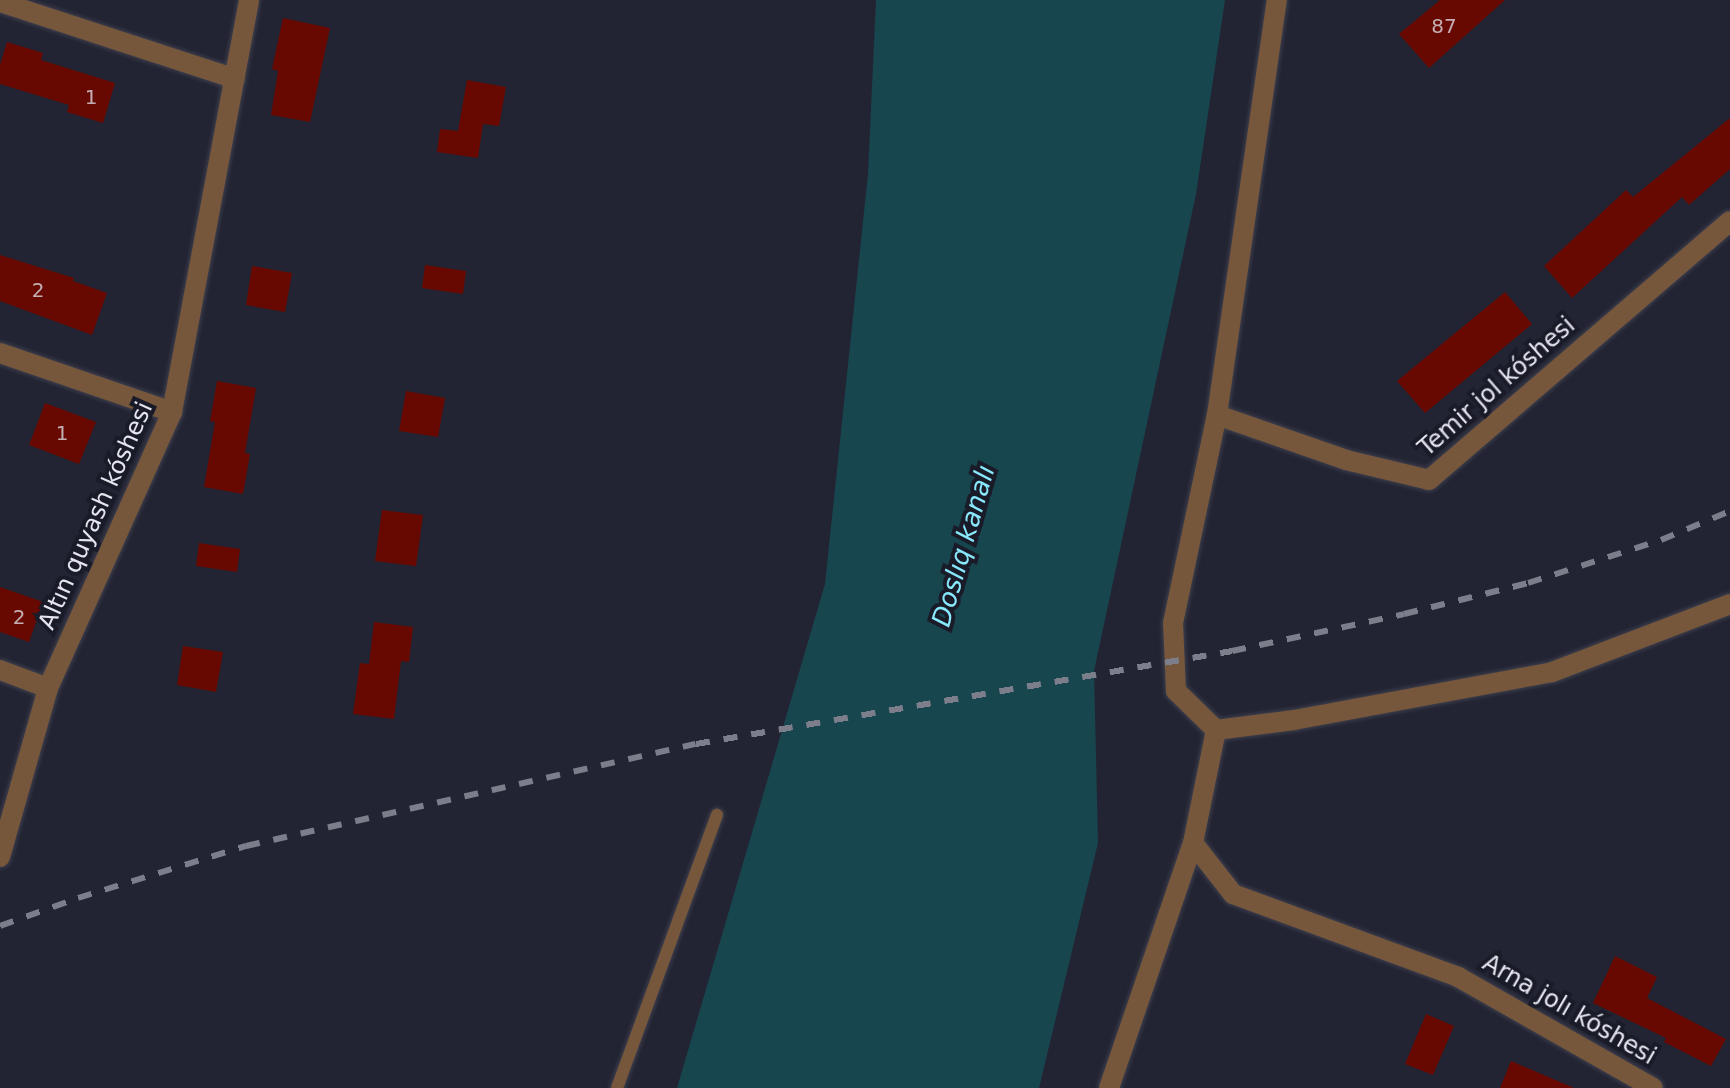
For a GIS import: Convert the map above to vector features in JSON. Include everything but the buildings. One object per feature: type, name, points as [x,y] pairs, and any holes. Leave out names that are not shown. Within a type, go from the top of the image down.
[{"type":"street","name":"Altın quyash kóshesi","points":[[0,857],[48,688],[172,412],[249,0]]},
{"type":"street","points":[[1216,730],[1176,691],[1173,623],[1217,415],[1277,0]]},
{"type":"street","points":[[0,2],[235,79]]},
{"type":"street","name":"Temir jol kóshesi","points":[[1217,415],[1346,460],[1429,480],[1730,221]]},
{"type":"street","points":[[0,353],[172,412]]},
{"type":"street","points":[[1216,730],[1294,720],[1552,672],[1730,604]]},
{"type":"street","points":[[0,670],[48,688]]},
{"type":"street","points":[[1109,1088],[1193,843],[1216,730]]},
{"type":"street","name":"Arna jolı kóshesi","points":[[1193,843],[1233,894],[1458,977],[1653,1088]]},
{"type":"lane","points":[[617,1088],[717,815]]},
{"type":"water","name":"Doslıq kanalı","points":[[876,0],[1225,0],[1196,194],[1094,671],[1098,843],[1039,1088],[677,1088],[825,584],[868,174]]},
{"type":"railway","points":[[0,926],[78,898],[246,846],[696,744],[1232,651],[1404,614],[1528,583],[1661,540],[1730,511]]}]
